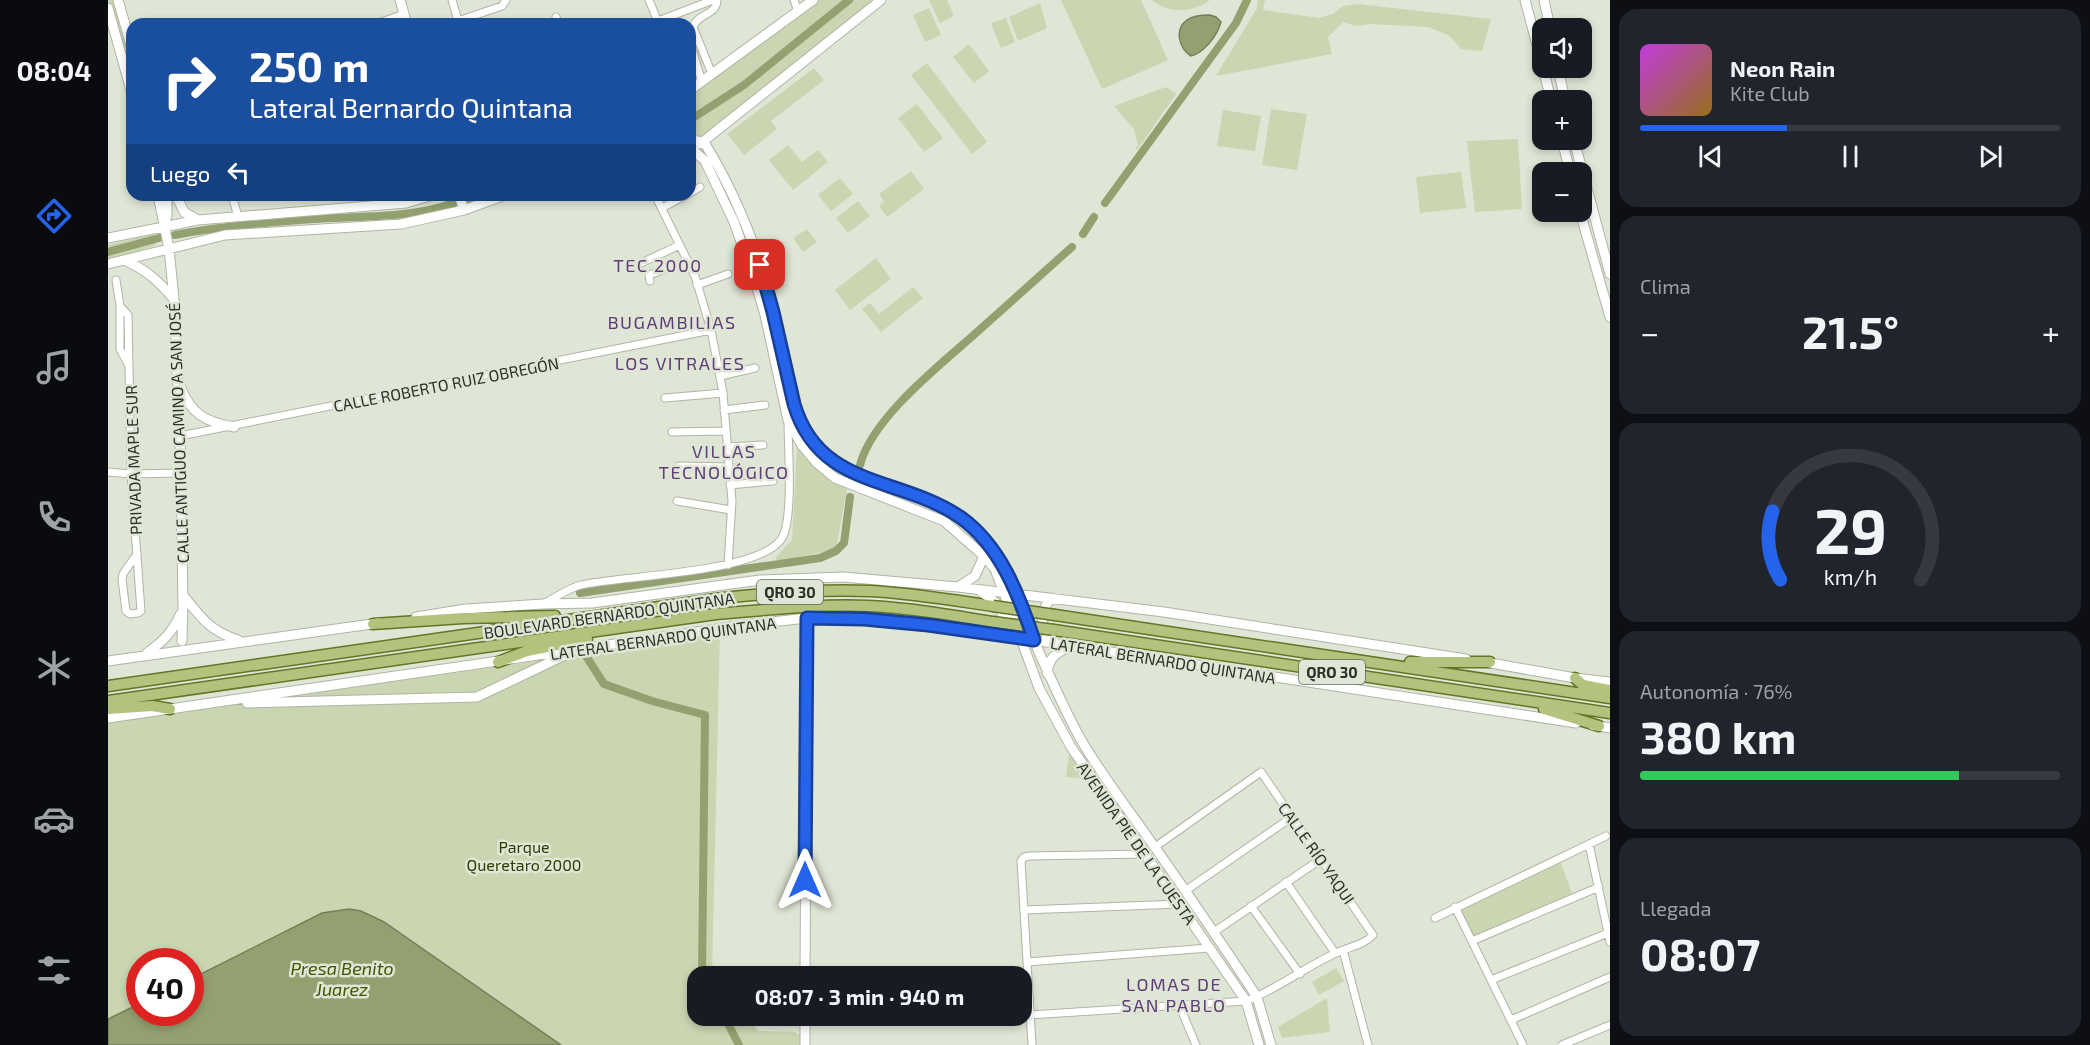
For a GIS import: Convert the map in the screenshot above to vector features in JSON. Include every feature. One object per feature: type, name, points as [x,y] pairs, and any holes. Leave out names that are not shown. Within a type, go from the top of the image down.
[{"type":"main road","name":"BOULEVARD BERNARDO QUINTANA","points":[[108,686],[568,618],[747,596],[823,591],[894,593],[993,606],[1610,698]]},
{"type":"main road","name":"BOULEVARD BERNARDO QUINTANA","points":[[108,701],[200,687],[576,644],[640,625],[716,614],[779,608],[868,606],[936,612],[1610,714]]},
{"type":"main road","points":[[373,624],[463,618],[568,618]]},
{"type":"main road","points":[[498,662],[527,651],[576,644]]},
{"type":"main road","points":[[1372,662],[1490,662]]},
{"type":"main road","points":[[1575,678],[1583,685],[1610,690]]},
{"type":"main road","points":[[1512,699],[1605,727]]},
{"type":"main road","points":[[108,709],[152,706],[170,709]]},
{"type":"street","points":[[118,0],[126,28]]},
{"type":"street","points":[[400,0],[405,18]]},
{"type":"street","points":[[452,0],[457,18]]},
{"type":"street","points":[[467,18],[502,6],[506,0]]},
{"type":"street","points":[[649,0],[656,18]]},
{"type":"street","points":[[668,18],[715,0],[717,6],[714,10],[696,20]]},
{"type":"street","points":[[794,0],[798,12]]},
{"type":"street","points":[[696,86],[813,0]]},
{"type":"street","points":[[696,144],[704,142],[881,0]]},
{"type":"street","points":[[1525,0],[1532,27]]},
{"type":"street","points":[[1544,0],[1548,18]]},
{"type":"street","points":[[108,8],[126,72]]},
{"type":"street","points":[[393,18],[404,14]]},
{"type":"street","points":[[696,35],[712,74]]},
{"type":"street","points":[[696,45],[700,45]]},
{"type":"street","points":[[696,62],[702,82]]},
{"type":"street","points":[[704,142],[713,156],[742,219],[760,265],[795,408],[809,437],[840,467],[856,475],[943,506],[961,518],[976,530],[999,568]]},
{"type":"street","points":[[1577,150],[1610,274]]},
{"type":"street","points":[[543,604],[580,585],[728,565],[768,552],[784,536],[788,503],[788,420],[765,315],[755,281],[724,200],[705,161],[696,151]]},
{"type":"street","points":[[696,189],[700,187]]},
{"type":"street","points":[[159,201],[165,227]]},
{"type":"street","points":[[165,227],[167,201]]},
{"type":"street","points":[[179,201],[184,212],[198,220]]},
{"type":"street","points":[[234,201],[238,217]]},
{"type":"street","points":[[108,238],[198,220],[386,201]]},
{"type":"street","points":[[461,201],[464,210]]},
{"type":"street","points":[[108,264],[169,247],[225,235],[401,224],[464,210],[489,201]]},
{"type":"street","points":[[658,201],[698,285],[711,330],[720,376],[730,485],[728,565]]},
{"type":"street","points":[[662,208],[675,201]]},
{"type":"street","points":[[1583,222],[1610,317]]},
{"type":"street","points":[[1584,226],[1595,223]]},
{"type":"street","name":"CALLE ANTIGUO CAMINO A SAN JOSÉ","points":[[165,227],[174,299],[178,380],[182,641]]},
{"type":"street","points":[[639,264],[680,245]]},
{"type":"street","points":[[124,260],[155,278],[174,299]]},
{"type":"street","points":[[650,281],[649,275],[688,261]]},
{"type":"street","points":[[698,285],[728,274]]},
{"type":"street","name":"PRIVADA MAPLE SUR","points":[[116,280],[120,306],[128,315],[131,474],[141,610],[138,614],[130,614],[126,610],[122,579],[136,554]]},
{"type":"street","name":"CALLE ROBERTO RUIZ OBREGÓN","points":[[180,436],[711,330]]},
{"type":"street","points":[[720,376],[755,368]]},
{"type":"street","points":[[178,380],[185,397],[197,414],[214,423],[234,427]]},
{"type":"street","points":[[664,398],[723,393]]},
{"type":"street","points":[[724,410],[765,405]]},
{"type":"street","points":[[788,420],[801,444],[817,463],[835,478],[944,521],[999,568]]},
{"type":"street","points":[[672,432],[726,431]]},
{"type":"street","points":[[727,447],[764,446]]},
{"type":"street","points":[[679,466],[729,467]]},
{"type":"street","points":[[108,472],[180,473]]},
{"type":"street","points":[[730,485],[773,481]]},
{"type":"street","points":[[677,501],[731,510]]},
{"type":"street","points":[[958,587],[975,576],[984,556]]},
{"type":"street","name":"AVENIDA PIE DE LA CUESTA","points":[[999,568],[1004,593],[1019,638],[1039,688],[1067,740],[1246,1001],[1258,1045]]},
{"type":"street","name":"AVENIDA PIE DE LA CUESTA","points":[[999,568],[1018,595],[1047,673],[1082,742],[1257,997],[1271,1045]]},
{"type":"street","points":[[108,661],[466,609],[592,603],[760,580],[800,578],[884,580],[1164,612],[1610,682]]},
{"type":"street","points":[[976,589],[997,602],[1004,623],[1000,635]]},
{"type":"street","points":[[1052,598],[1045,605],[1043,622],[1053,644]]},
{"type":"street","points":[[183,599],[205,623],[222,635],[244,641]]},
{"type":"street","points":[[144,656],[164,641],[176,625],[183,599]]},
{"type":"street","points":[[805,966],[807,618]]},
{"type":"street","name":"LATERAL BERNARDO QUINTANA","points":[[591,639],[807,618],[864,619],[947,627],[1605,727]]},
{"type":"street","points":[[200,704],[477,697],[576,644]]},
{"type":"street","points":[[1047,673],[1048,663],[1052,657],[1069,646]]},
{"type":"street","points":[[108,718],[498,662]]},
{"type":"street","name":"CALLE RÍO YAQUI","points":[[1155,848],[1261,772],[1373,935],[1362,943],[1343,950]]},
{"type":"street","points":[[1185,891],[1292,817]]},
{"type":"street","points":[[1435,918],[1606,836]]},
{"type":"street","points":[[1589,844],[1610,942]]},
{"type":"street","points":[[1027,966],[1021,861],[1024,857],[1146,854]]},
{"type":"street","points":[[1214,932],[1321,859]]},
{"type":"street","points":[[1286,882],[1335,954]]},
{"type":"street","points":[[1472,941],[1599,887]]},
{"type":"street","points":[[1024,910],[1180,904]]},
{"type":"street","points":[[1251,906],[1300,974]]},
{"type":"street","points":[[1455,907],[1523,1045]]},
{"type":"street","points":[[1491,980],[1608,933]]},
{"type":"street","points":[[1027,962],[1209,948]]},
{"type":"street","points":[[1032,1015],[1246,1001],[1343,950],[1368,1045]]},
{"type":"street","points":[[1511,1020],[1610,977]]},
{"type":"street","points":[[1180,1007],[1196,1045]]},
{"type":"street","points":[[1562,1045],[1610,1025]]},
{"type":"street","points":[[805,1026],[805,1045]]},
{"type":"street","points":[[1031,1026],[1032,1045]]},
{"type":"green space","points":[[108,0],[115,0],[126,39],[126,70]]},
{"type":"green space","points":[[819,0],[872,0],[858,14],[701,138],[696,138],[696,90]]},
{"type":"green space","points":[[929,0],[947,0],[954,16],[940,23]]},
{"type":"green space","points":[[1061,0],[1141,0],[1168,60],[1102,89]]},
{"type":"green space","points":[[1152,0],[1210,0],[1196,7],[1173,10],[1158,5]]},
{"type":"green space","points":[[1258,0],[1265,0],[1263,10],[1319,18],[1333,14],[1343,6],[1358,4],[1491,19],[1482,51],[1461,49],[1450,36],[1428,27],[1371,24],[1356,26],[1343,22],[1328,37],[1332,54],[1216,76],[1257,8]]},
{"type":"green space","points":[[1040,3],[1047,28],[1018,41],[1009,17]]},
{"type":"green space","points":[[929,8],[941,35],[925,42],[913,15]]},
{"type":"green space","points":[[1006,18],[1015,42],[1001,48],[991,23]]},
{"type":"green space","points":[[969,44],[989,71],[974,83],[953,57]]},
{"type":"green space","points":[[927,63],[987,142],[972,154],[911,75]]},
{"type":"green space","points":[[814,68],[824,80],[771,121],[777,129],[744,155],[727,134]]},
{"type":"green space","points":[[1166,87],[1176,94],[1137,150],[1134,129],[1114,106]]},
{"type":"green space","points":[[917,104],[943,138],[924,152],[898,118]]},
{"type":"green space","points":[[1271,109],[1307,114],[1297,170],[1262,165]]},
{"type":"green space","points":[[1223,110],[1261,116],[1255,151],[1217,146]]},
{"type":"green space","points":[[1518,139],[1522,209],[1475,212],[1467,141]]},
{"type":"green space","points":[[788,145],[802,162],[818,150],[828,162],[793,190],[769,160]]},
{"type":"green space","points":[[911,171],[924,189],[887,217],[879,206],[884,201],[879,194]]},
{"type":"green space","points":[[1461,172],[1466,208],[1420,213],[1416,177]]},
{"type":"green space","points":[[840,178],[853,194],[831,211],[818,195]]},
{"type":"green space","points":[[858,201],[870,216],[848,233],[836,218]]},
{"type":"green space","points":[[807,229],[817,242],[803,252],[793,238]]},
{"type":"green space","points":[[154,234],[157,242],[154,246],[108,260],[108,245]]},
{"type":"green space","points":[[876,258],[891,279],[850,310],[835,290]]},
{"type":"green space","points":[[913,287],[923,298],[881,332],[862,309],[870,303],[879,314]]},
{"type":"green space","points":[[797,447],[847,489],[836,549],[777,562],[776,557],[792,540]]},
{"type":"green space","name":"Parque Queretaro 2000","points":[[720,629],[712,966],[687,966],[687,1026],[755,1026],[758,1031],[796,1032],[796,1034],[805,1034],[806,1045],[108,1045],[108,718],[198,705],[241,703],[559,658],[575,650]]},
{"type":"green space","points":[[1069,754],[1087,779],[1066,777]]},
{"type":"green space","points":[[1560,861],[1573,896],[1475,939],[1459,908]]},
{"type":"green space","points":[[1336,968],[1344,981],[1319,995],[1312,982]]},
{"type":"green space","points":[[1327,998],[1330,1032],[1282,1038],[1278,1027]]},
{"type":"water","points":[[1210,15],[1221,22],[1219,27],[1205,48],[1191,56],[1181,44],[1180,28],[1192,17]]},
{"type":"water","name":"Presa Benito Juarez","points":[[349,909],[361,911],[384,922],[561,1045],[108,1045],[108,1019],[126,1010],[126,1026],[204,1026],[204,972],[322,913]]},
{"type":"waterway","points":[[696,116],[744,85],[849,0]]},
{"type":"waterway","points":[[1105,203],[1236,23],[1247,0]]},
{"type":"waterway","points":[[175,235],[253,224],[409,213],[454,203]]},
{"type":"waterway","points":[[1083,234],[1094,217]]},
{"type":"waterway","points":[[108,252],[159,238]]},
{"type":"waterway","points":[[860,465],[878,429],[909,393],[1072,247]]},
{"type":"waterway","points":[[580,593],[820,558],[836,551],[844,543],[850,497]]},
{"type":"waterway","points":[[586,656],[604,684],[652,701],[705,715],[702,966]]},
{"type":"waterway","points":[[729,1026],[739,1045]]},
{"type":"district","name":"TEC 2000","points":[[658,265]]},
{"type":"district","name":"BUGAMBILIAS","points":[[672,322]]},
{"type":"district","name":"LOS VITRALES","points":[[680,363]]},
{"type":"district","name":"VILLAS TECNOLÓGICO","points":[[724,461]]},
{"type":"district","name":"LOMAS DE SAN PABLO","points":[[1174,994]]},
{"type":"route","points":[[760,265],[790,391],[798,417],[809,437],[840,467],[856,475],[943,506],[976,530],[1001,564],[1018,595],[1034,640],[928,625],[864,619],[807,618],[805,880]]}]
